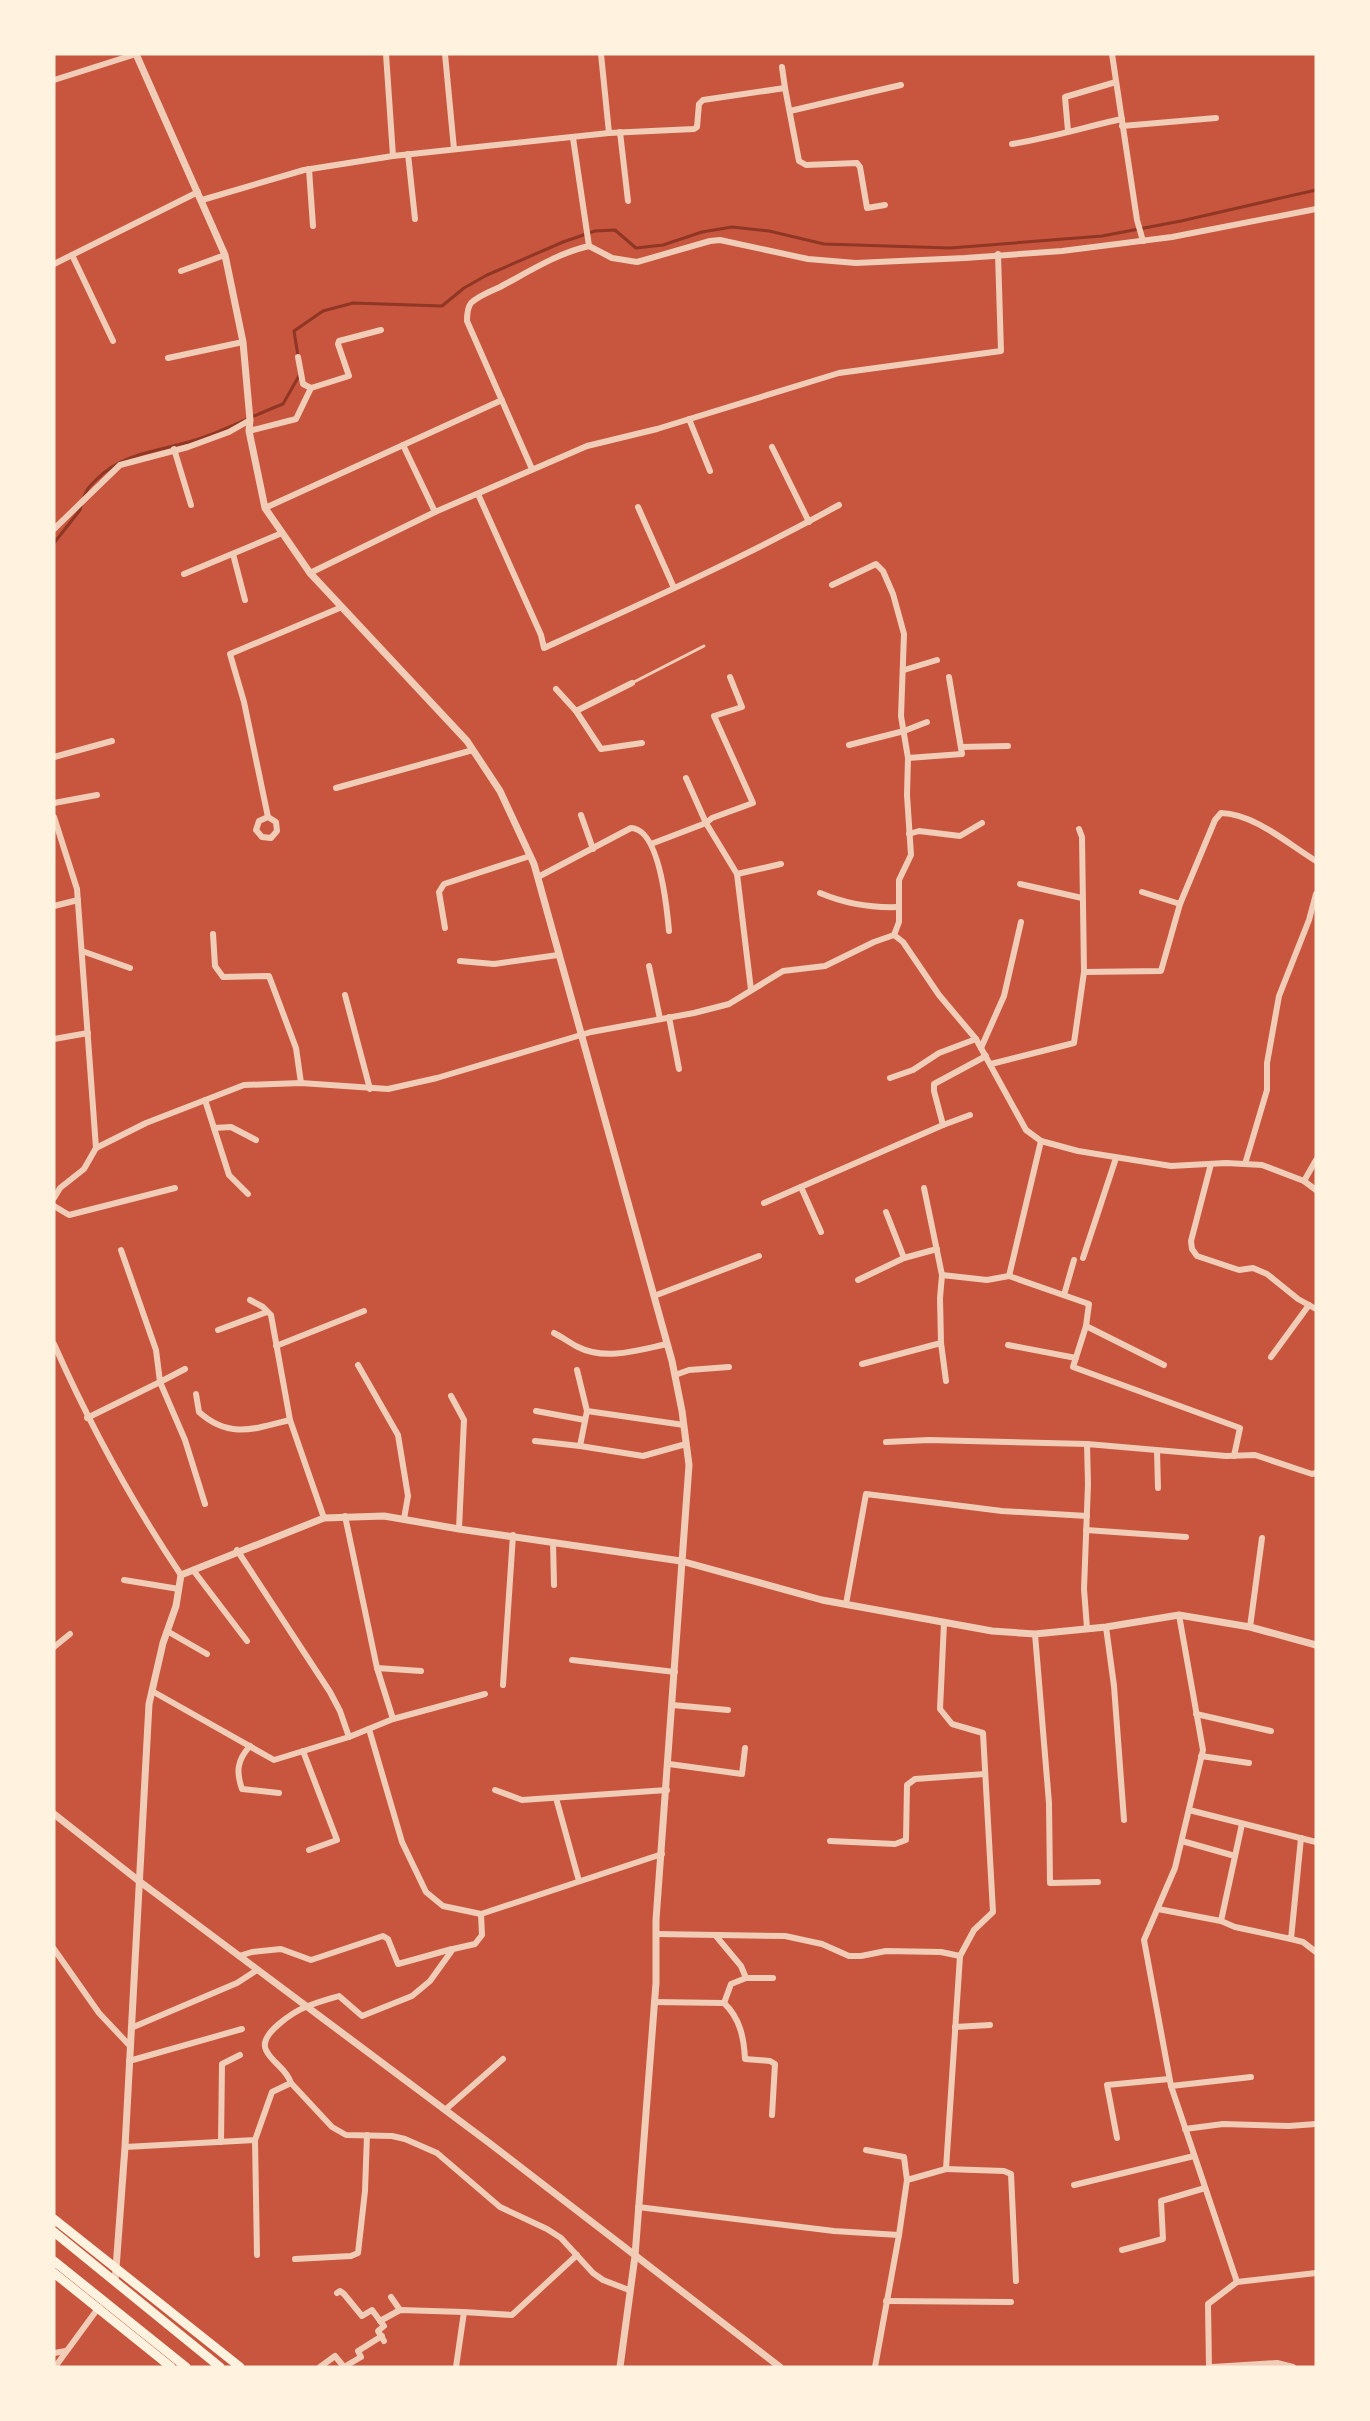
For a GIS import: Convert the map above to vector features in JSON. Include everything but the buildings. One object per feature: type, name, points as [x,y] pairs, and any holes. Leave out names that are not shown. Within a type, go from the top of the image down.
[{"type":"highway","points":[[54,2219],[240,2367]]},
{"type":"highway","points":[[54,2232],[220,2367]]},
{"type":"highway","points":[[54,2261],[171,2367]]},
{"type":"highway","points":[[54,2273],[186,2367]]},
{"type":"street","points":[[54,80],[136,54],[225,255],[243,342],[249,431],[265,508],[310,573],[447,718],[473,750],[500,791],[531,856],[538,877],[675,1375],[689,1465],[635,2256],[620,2367]]},
{"type":"street","points":[[386,54],[393,156]]},
{"type":"street","points":[[444,54],[454,149]]},
{"type":"street","points":[[601,54],[609,133]]},
{"type":"street","points":[[1112,54],[1137,220],[1143,237]]},
{"type":"street","points":[[782,67],[799,161],[802,164],[857,164],[860,167],[867,208],[885,205]]},
{"type":"street","points":[[1068,131],[1065,97],[1116,82]]},
{"type":"street","points":[[790,111],[901,85]]},
{"type":"street","points":[[201,200],[309,169],[393,156],[620,132],[694,129],[697,127],[699,104],[703,100],[785,88]]},
{"type":"street","points":[[1012,144],[1122,122],[1216,118]]},
{"type":"street","points":[[620,132],[628,201]]},
{"type":"street","points":[[573,138],[589,243],[612,258],[637,262],[720,240],[808,259],[856,263],[1062,251],[1143,237],[1172,237],[1316,209]]},
{"type":"street","points":[[408,154],[416,219]]},
{"type":"street","points":[[309,169],[313,226]]},
{"type":"street","points":[[54,264],[198,192]]},
{"type":"street","points":[[532,469],[467,321],[470,304],[543,264],[589,243]]},
{"type":"street","points":[[310,573],[435,512],[587,446],[689,419],[839,373],[1001,351],[998,254]]},
{"type":"street","points":[[72,255],[113,341]]},
{"type":"street","points":[[181,272],[225,255]]},
{"type":"street","points":[[298,357],[303,384],[311,388],[349,376],[339,341],[381,330]]},
{"type":"street","points":[[168,358],[243,342]]},
{"type":"street","points":[[249,431],[296,419],[311,388]]},
{"type":"street","points":[[265,508],[502,400]]},
{"type":"street","points":[[689,419],[710,471]]},
{"type":"street","points":[[54,529],[120,465],[188,447],[229,432],[250,420]]},
{"type":"street","points":[[403,445],[435,512]]},
{"type":"street","points":[[772,447],[809,522]]},
{"type":"street","points":[[174,451],[191,506]]},
{"type":"street","points":[[478,494],[541,635],[544,648],[674,588],[839,506]]},
{"type":"street","points":[[638,507],[674,588]]},
{"type":"street","points":[[184,574],[282,533]]},
{"type":"street","points":[[233,554],[245,600]]},
{"type":"street","points":[[96,1148],[146,1123],[244,1084],[301,1083],[388,1089],[545,1048],[580,1035],[729,1004],[783,971],[825,966],[874,942],[894,935],[899,922],[899,880],[911,855],[908,758],[901,716],[904,634],[893,594],[883,571],[876,564],[832,585]]},
{"type":"street","points":[[268,817],[244,702],[230,654],[342,607]]},
{"type":"street","points":[[904,670],[937,660]]},
{"type":"street","points":[[651,844],[753,803],[714,716],[742,707],[730,677]]},
{"type":"street","points":[[908,758],[962,754],[949,677]]},
{"type":"street","points":[[576,711],[632,682]]},
{"type":"street","points":[[556,689],[576,711],[601,749],[642,743]]},
{"type":"street","points":[[849,744],[904,731],[927,722]]},
{"type":"street","points":[[54,757],[112,741]]},
{"type":"street","points":[[961,747],[1008,746]]},
{"type":"street","points":[[336,788],[473,750]]},
{"type":"street","points":[[686,778],[706,823],[737,874],[751,990]]},
{"type":"street","points":[[54,803],[97,795]]},
{"type":"street","points":[[1084,972],[1161,971],[1180,904],[1215,820],[1221,813],[1233,814],[1259,825],[1316,861]]},
{"type":"street","points":[[581,815],[593,849]]},
{"type":"street","points":[[54,817],[77,889],[96,1148],[84,1169],[60,1188],[54,1198]]},
{"type":"street","points":[[909,834],[919,831],[960,836],[982,824]]},
{"type":"street","points":[[538,877],[632,828],[643,831],[651,844],[663,882],[669,932]]},
{"type":"street","points":[[991,1064],[1074,1043],[1084,972],[1082,837],[1079,829]]},
{"type":"street","points":[[445,928],[439,892],[444,884],[531,856]]},
{"type":"street","points":[[737,874],[781,864]]},
{"type":"street","points":[[1020,884],[1082,898]]},
{"type":"street","points":[[1142,892],[1180,904]]},
{"type":"street","points":[[820,893],[840,901],[875,908],[898,907]]},
{"type":"street","points":[[1245,1164],[1267,1090],[1267,1063],[1279,996],[1309,920],[1316,894]]},
{"type":"street","points":[[54,906],[78,900]]},
{"type":"street","points":[[981,1047],[1004,996],[1021,922]]},
{"type":"street","points":[[213,934],[215,966],[223,976],[269,976],[296,1048],[301,1083]]},
{"type":"street","points":[[894,935],[903,942],[939,995],[981,1047],[1026,1130],[1041,1141],[1116,1158],[1171,1166],[1262,1164],[1304,1182],[1316,1190]]},
{"type":"street","points":[[82,951],[130,968]]},
{"type":"street","points":[[460,961],[494,964],[558,955]]},
{"type":"street","points":[[649,966],[660,1019]]},
{"type":"street","points":[[345,995],[370,1089]]},
{"type":"street","points":[[669,1017],[680,1069]]},
{"type":"street","points":[[54,1039],[88,1032]]},
{"type":"street","points":[[890,1078],[913,1070],[939,1053],[976,1040]]},
{"type":"street","points":[[943,1125],[934,1084],[986,1056]]},
{"type":"street","points":[[205,1100],[229,1175],[248,1194]]},
{"type":"street","points":[[764,1203],[970,1115]]},
{"type":"street","points":[[213,1128],[231,1127],[256,1140]]},
{"type":"street","points":[[1009,1276],[1041,1141]]},
{"type":"street","points":[[1083,1258],[1116,1158]]},
{"type":"street","points":[[1304,1182],[1316,1160]]},
{"type":"street","points":[[1211,1164],[1191,1241],[1192,1249],[1197,1256],[1239,1270],[1253,1269],[1267,1274],[1316,1309]]},
{"type":"street","points":[[54,1183],[60,1188]]},
{"type":"street","points":[[801,1187],[821,1232]]},
{"type":"street","points":[[54,1206],[69,1215],[175,1188]]},
{"type":"street","points":[[924,1188],[942,1275],[941,1343],[946,1381]]},
{"type":"street","points":[[886,1212],[904,1258]]},
{"type":"street","points":[[121,1250],[156,1350],[160,1382],[185,1440],[206,1504]]},
{"type":"street","points":[[858,1280],[904,1258],[937,1250]]},
{"type":"street","points":[[654,1296],[759,1256]]},
{"type":"street","points":[[1064,1295],[1074,1260]]},
{"type":"street","points":[[942,1275],[987,1280],[1009,1276],[1089,1304],[1086,1326],[1073,1367],[1239,1428],[1234,1456]]},
{"type":"street","points":[[250,1300],[271,1315],[290,1420],[324,1518]]},
{"type":"street","points":[[1271,1357],[1309,1305]]},
{"type":"street","points":[[276,1346],[364,1311]]},
{"type":"street","points":[[218,1330],[267,1312]]},
{"type":"street","points":[[1086,1326],[1164,1365]]},
{"type":"street","points":[[554,1332],[580,1349],[604,1353],[626,1353],[667,1344]]},
{"type":"street","points":[[862,1364],[941,1343]]},
{"type":"street","points":[[54,1344],[87,1418],[147,1525],[181,1575],[152,1691],[148,1716],[125,2147],[115,2282]]},
{"type":"street","points":[[1008,1345],[1076,1358]]},
{"type":"street","points":[[358,1365],[398,1435],[408,1496],[404,1519]]},
{"type":"street","points":[[675,1375],[689,1370],[729,1367]]},
{"type":"street","points":[[87,1418],[185,1369]]},
{"type":"street","points":[[577,1371],[587,1411],[580,1446]]},
{"type":"street","points":[[196,1394],[199,1412],[219,1427],[236,1430],[254,1429],[290,1420]]},
{"type":"street","points":[[451,1396],[464,1420],[459,1529]]},
{"type":"street","points":[[536,1411],[585,1420]]},
{"type":"street","points":[[587,1411],[684,1425]]},
{"type":"street","points":[[886,1442],[929,1440],[1087,1444],[1157,1452],[1255,1455],[1312,1474],[1316,1473]]},
{"type":"street","points":[[536,1441],[643,1456],[686,1444]]},
{"type":"street","points":[[1087,1444],[1089,1468],[1084,1589],[1087,1628]]},
{"type":"street","points":[[1157,1452],[1158,1488]]},
{"type":"street","points":[[846,1604],[866,1494],[1002,1511],[1087,1516]]},
{"type":"street","points":[[345,1516],[377,1668],[393,1719]]},
{"type":"street","points":[[181,1575],[324,1518],[384,1516],[681,1561],[822,1600],[993,1631],[1035,1634],[1106,1627],[1179,1615],[1250,1627],[1316,1646]]},
{"type":"street","points":[[1086,1530],[1186,1538]]},
{"type":"street","points":[[503,1685],[513,1535]]},
{"type":"street","points":[[1250,1627],[1262,1538]]},
{"type":"street","points":[[553,1542],[554,1585]]},
{"type":"street","points":[[237,1551],[330,1692],[349,1737]]},
{"type":"street","points":[[193,1570],[247,1641]]},
{"type":"street","points":[[124,1580],[179,1589]]},
{"type":"street","points":[[1179,1615],[1203,1750],[1175,1868],[1144,1940],[1170,2082],[1237,2282]]},
{"type":"street","points":[[944,1623],[940,1709],[952,1724],[983,1733],[993,1912],[974,1930],[960,1956],[946,2169]]},
{"type":"street","points":[[1106,1627],[1116,1708],[1124,1820]]},
{"type":"street","points":[[167,1631],[207,1654]]},
{"type":"street","points":[[54,1647],[70,1634]]},
{"type":"street","points":[[1035,1634],[1048,1803],[1050,1883],[1098,1882]]},
{"type":"street","points":[[572,1660],[675,1672]]},
{"type":"street","points":[[377,1668],[421,1671]]},
{"type":"street","points":[[152,1691],[274,1760],[349,1737],[393,1719],[485,1694]]},
{"type":"street","points":[[672,1705],[728,1710]]},
{"type":"street","points":[[1196,1714],[1271,1731]]},
{"type":"street","points":[[369,1729],[402,1842],[426,1892],[443,1906],[481,1914],[662,1854]]},
{"type":"street","points":[[250,1746],[240,1757],[237,1775],[242,1789],[279,1793]]},
{"type":"street","points":[[669,1764],[742,1774],[745,1748]]},
{"type":"street","points":[[303,1751],[337,1840],[309,1850]]},
{"type":"street","points":[[1201,1756],[1249,1763]]},
{"type":"street","points":[[830,1841],[895,1844],[906,1840],[907,1785],[915,1779],[985,1774]]},
{"type":"street","points":[[495,1790],[522,1800],[667,1790]]},
{"type":"street","points":[[556,1798],[579,1881]]},
{"type":"street","points":[[1189,1810],[1316,1842]]},
{"type":"street","points":[[54,1814],[780,2367]]},
{"type":"street","points":[[1221,1921],[1242,1824]]},
{"type":"street","points":[[1291,1939],[1301,1838]]},
{"type":"street","points":[[1182,1841],[1235,1856]]},
{"type":"street","points":[[1158,1909],[1221,1921],[1235,1927],[1303,1942],[1316,1952]]},
{"type":"street","points":[[239,1956],[252,1952],[281,1949],[310,1960],[383,1936],[388,1940],[398,1964],[475,1944],[482,1935],[481,1914]]},
{"type":"street","points":[[656,1934],[785,1936],[822,1944],[849,1956],[886,1951],[941,1952],[960,1956]]},
{"type":"street","points":[[716,1936],[741,1966],[746,1978]]},
{"type":"street","points":[[54,1949],[99,2013],[130,2046]]},
{"type":"street","points":[[453,1949],[430,1981],[412,1996],[362,2016],[339,1996],[306,2006],[274,2027],[264,2040],[267,2053],[281,2065],[291,2083],[332,2127],[346,2135],[405,2139],[437,2153],[500,2207],[561,2238],[603,2280],[629,2290]]},
{"type":"street","points":[[131,2028],[237,1983],[257,1970]]},
{"type":"street","points":[[724,2003],[731,1984],[746,1978],[773,1978]]},
{"type":"street","points":[[654,2001],[724,2003],[735,2013],[744,2038],[746,2059],[770,2061],[775,2064],[772,2115]]},
{"type":"street","points":[[956,2027],[990,2025]]},
{"type":"street","points":[[129,2061],[242,2030]]},
{"type":"street","points":[[221,2142],[222,2064],[240,2055]]},
{"type":"street","points":[[444,2110],[502,2059]]},
{"type":"street","points":[[1117,2138],[1107,2085],[1251,2077]]},
{"type":"street","points":[[257,2255],[255,2140],[272,2092],[291,2083]]},
{"type":"street","points":[[1185,2129],[1223,2124],[1289,2126],[1316,2124]]},
{"type":"street","points":[[295,2259],[351,2256],[358,2253],[365,2191],[367,2135]]},
{"type":"street","points":[[125,2147],[255,2140]]},
{"type":"street","points":[[866,2150],[904,2157],[907,2180],[875,2367]]},
{"type":"street","points":[[1074,2185],[1194,2156]]},
{"type":"street","points":[[907,2180],[946,2169],[1004,2171],[1011,2174],[1016,2281]]},
{"type":"street","points":[[1122,2250],[1163,2239],[1161,2201],[1205,2188]]},
{"type":"street","points":[[638,2207],[834,2231],[899,2235]]},
{"type":"street","points":[[380,2321],[400,2310],[512,2315],[577,2255]]},
{"type":"street","points":[[1293,2367],[1277,2363],[1210,2367],[1208,2304],[1237,2282],[1316,2273]]},
{"type":"street","points":[[320,2367],[335,2356],[344,2367],[361,2356],[358,2351],[383,2339],[378,2331],[384,2326],[372,2310],[362,2316],[344,2294],[337,2293]]},
{"type":"street","points":[[391,2297],[400,2310]]},
{"type":"street","points":[[886,2301],[1011,2302]]},
{"type":"street","points":[[55,2367],[100,2304]]},
{"type":"street","points":[[456,2367],[464,2312]]},
{"type":"street","points":[[54,2353],[66,2351]]},
{"type":"lane","points":[[632,682],[704,646]]},
{"type":"waterway","points":[[298,356],[294,331],[323,311],[353,303],[442,306],[464,288],[487,275],[563,242],[595,231],[615,230],[636,248],[663,245],[702,232],[732,227],[769,231],[824,244],[950,248],[1102,236],[1181,221],[1316,190]]},
{"type":"waterway","points":[[84,497],[87,489],[97,479],[121,462],[207,436],[283,404],[300,374]]},
{"type":"waterway","points":[[54,543],[80,510],[82,503]]}]
